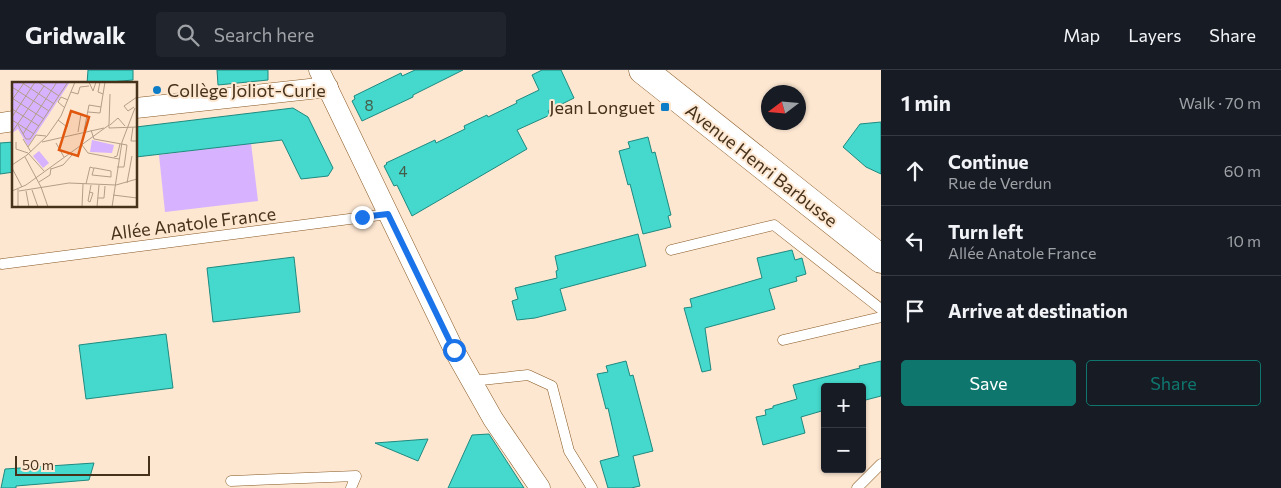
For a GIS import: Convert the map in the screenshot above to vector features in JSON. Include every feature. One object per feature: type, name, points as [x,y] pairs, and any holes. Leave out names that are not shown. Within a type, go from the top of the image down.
[{"type":"main road","name":"Avenue Henri Barbusse","points":[[643,70],[881,259]]},
{"type":"street","points":[[138,108],[324,79],[454,350],[494,419],[540,488]]},
{"type":"lane","name":"Allée Anatole France","points":[[2,264],[388,214]]},
{"type":"lane","points":[[671,250],[774,225],[881,309]]},
{"type":"lane","points":[[783,340],[881,318]]},
{"type":"lane","points":[[472,381],[528,375],[552,386],[569,451],[592,488]]},
{"type":"lane","points":[[858,488],[881,464]]},
{"type":"lane","points":[[231,481],[356,476],[351,488]]},
{"type":"shaded area","points":[[251,143],[258,201],[165,212],[159,155]]},
{"type":"building","points":[[88,70],[133,70],[133,80],[87,82]]},
{"type":"building","points":[[217,70],[268,70],[268,80],[218,85]]},
{"type":"building","points":[[415,70],[463,70],[413,95],[413,97],[362,121],[352,101],[355,99],[354,96],[401,73],[402,76]]},
{"type":"building","points":[[542,70],[561,70],[574,98],[548,111],[550,115],[517,130],[527,149],[412,216],[397,185],[394,186],[384,166],[386,163],[435,140],[436,143],[465,129],[464,126],[487,115],[488,117],[539,90],[532,75]]},
{"type":"building","points":[[293,108],[308,117],[333,168],[328,176],[301,179],[282,140],[138,157],[138,127]]},
{"type":"building","points":[[881,122],[881,174],[866,167],[843,147],[860,124]]},
{"type":"building","points":[[648,137],[652,153],[655,152],[671,215],[668,216],[671,227],[643,234],[619,151],[630,148],[628,142]]},
{"type":"building","points":[[12,142],[12,172],[0,174],[0,143]]},
{"type":"building","points":[[638,234],[646,266],[560,289],[566,310],[535,318],[517,320],[512,301],[518,299],[515,288],[557,278],[556,271],[558,270],[555,256]]},
{"type":"building","points":[[792,250],[795,260],[802,258],[806,274],[796,277],[797,281],[769,289],[775,309],[705,328],[711,370],[702,372],[684,308],[692,307],[690,299],[762,278],[757,258]]},
{"type":"building","points":[[294,257],[300,312],[213,322],[207,268]]},
{"type":"building","points":[[166,334],[173,388],[86,399],[79,345]]},
{"type":"building","points":[[626,361],[630,376],[633,375],[653,451],[633,456],[640,486],[608,488],[600,461],[619,456],[608,408],[606,409],[597,374],[608,372],[606,366]]},
{"type":"building","points":[[881,361],[881,396],[866,400],[866,383],[821,383],[821,411],[801,417],[805,433],[763,445],[756,417],[766,415],[765,410],[773,408],[773,406],[797,399],[793,385],[860,368],[859,366]]},
{"type":"building","points":[[489,434],[524,488],[448,488],[472,435]]},
{"type":"building","points":[[428,439],[418,461],[375,443]]},
{"type":"building","points":[[94,463],[89,480],[1,488],[5,469]]},
{"type":"place","name":"Collège Joliot-Curie","points":[[157,90]]},
{"type":"place","name":"Jean Longuet","points":[[665,107]]},
{"type":"route","points":[[362,217],[388,214],[454,350]]}]
